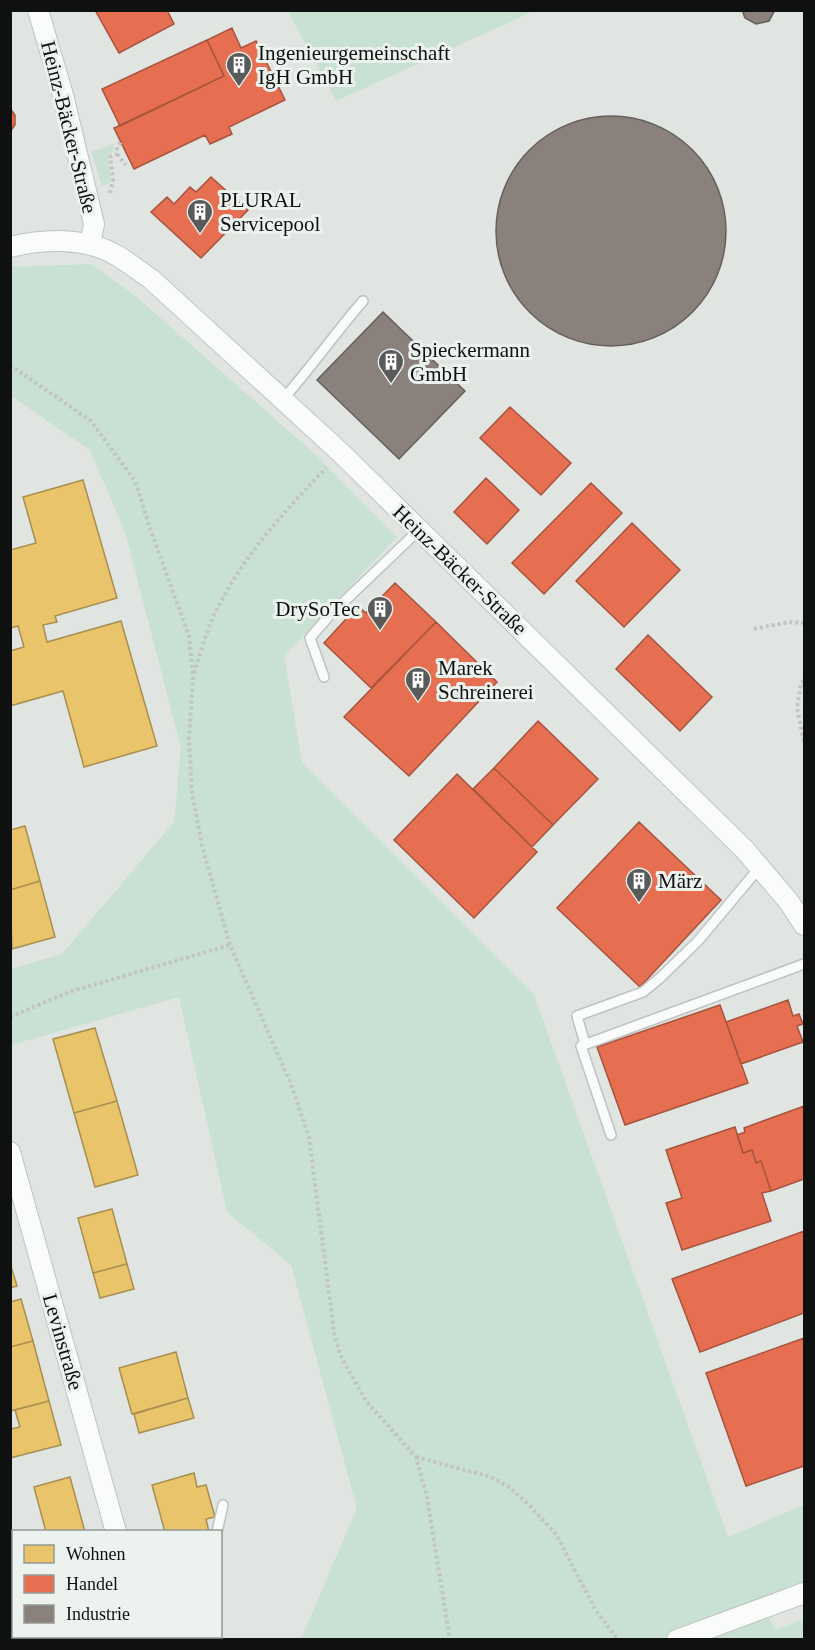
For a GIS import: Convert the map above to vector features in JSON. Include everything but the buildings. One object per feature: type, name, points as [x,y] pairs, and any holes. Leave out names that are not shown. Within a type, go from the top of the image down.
[{"type":"street","name":"Heinz-Bäcker-Straße","points":[[38,10],[63,96],[94,224],[90,244]]},
{"type":"street","name":"Heinz-Bäcker-Straße","points":[[10,247],[46,241],[90,244],[117,255],[151,279],[340,452],[745,850],[789,902],[804,925]]},
{"type":"street","name":"Levinstraße","points":[[10,1152],[115,1530]]},
{"type":"street","points":[[677,1640],[804,1593]]},
{"type":"lane","points":[[282,399],[308,371],[331,338],[363,301]]},
{"type":"lane","points":[[324,677],[309,638],[419,530]]},
{"type":"lane","points":[[585,1044],[577,1016],[643,992],[698,941],[760,867]]},
{"type":"lane","points":[[611,1135],[581,1046],[804,964]]},
{"type":"lane","points":[[217,1530],[223,1505]]},
{"type":"path","points":[[121,142],[117,147],[117,154],[126,165]]},
{"type":"path","points":[[110,194],[113,180],[110,157],[117,154]]},
{"type":"path","points":[[10,365],[91,422],[135,481],[189,636],[193,677],[189,739],[192,792],[202,846],[230,945],[290,1082],[309,1137],[334,1332],[340,1355],[366,1401],[416,1457],[427,1497],[450,1640]]},
{"type":"path","points":[[193,677],[216,611],[237,572],[279,516],[340,452]]},
{"type":"path","points":[[754,629],[789,622],[804,623]]},
{"type":"path","points":[[804,681],[801,683],[797,708],[804,742]]},
{"type":"path","points":[[10,1017],[69,992],[230,945]]},
{"type":"path","points":[[416,1457],[491,1477],[509,1486],[530,1505],[556,1534],[595,1609],[618,1640]]},
{"type":"green space","points":[[288,11],[534,11],[336,101]]},
{"type":"green space","points":[[114,144],[113,152],[108,156],[111,182],[102,186],[91,152]]},
{"type":"green space","points":[[91,264],[138,298],[315,454],[397,537],[284,656],[302,763],[534,995],[728,1537],[804,1505],[804,1587],[667,1639],[301,1639],[357,1508],[291,1265],[227,1212],[179,997],[11,1045],[11,969],[62,954],[174,822],[181,748],[125,532],[90,450],[11,396],[10,267]]},
{"type":"green space","points":[[767,1615],[776,1630],[804,1619],[804,1639],[700,1640]]},
{"type":"place","name":"Ingenieurgemeinschaft IgH GmbH","points":[[239,88]]},
{"type":"place","name":"PLURAL Servicepool","points":[[200,235]]},
{"type":"place","name":"Spieckermann GmbH","points":[[391,385]]},
{"type":"place","name":"DrySoTec","points":[[380,632]]},
{"type":"place","name":"Marek Schreinerei","points":[[418,703]]},
{"type":"place","name":"März","points":[[639,904]]}]
